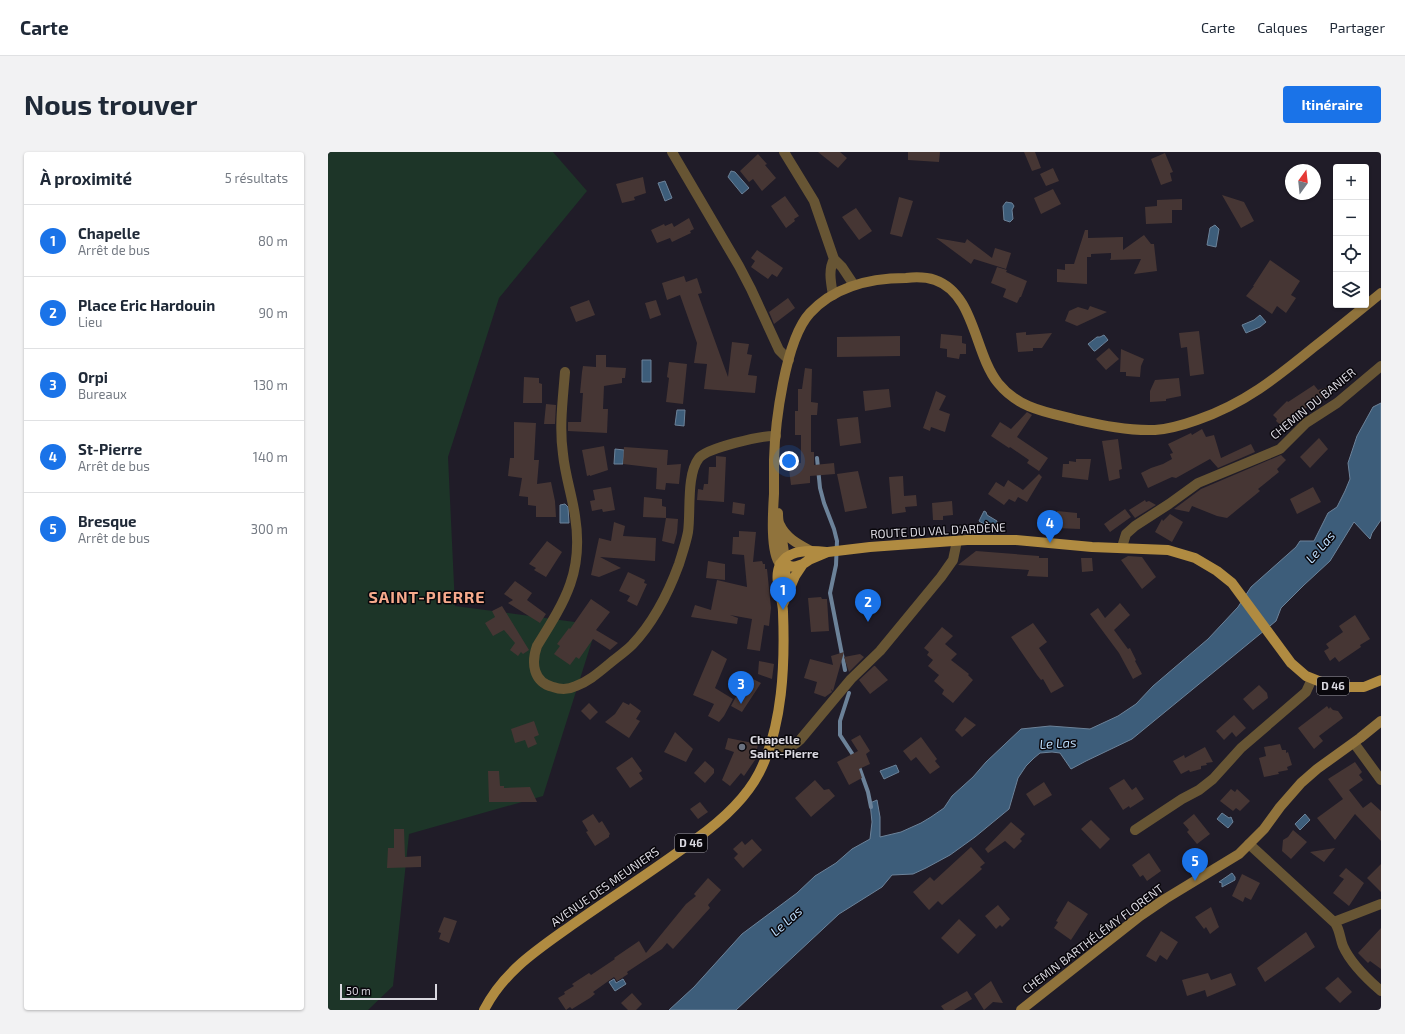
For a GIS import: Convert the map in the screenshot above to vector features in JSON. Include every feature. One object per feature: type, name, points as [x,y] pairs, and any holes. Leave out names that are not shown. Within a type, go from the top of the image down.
[{"type":"main road","name":"ROUTE DU VAL D'ARDÈNE","points":[[828,552],[957,541],[1016,540],[1092,547],[1163,549],[1186,555],[1210,566],[1236,587],[1291,663],[1306,676],[1312,679]]},
{"type":"main road","name":"D 46","points":[[783,563],[795,554],[809,550],[828,552]]},
{"type":"main road","name":"D 46","points":[[803,564],[828,552]]},
{"type":"main road","points":[[786,596],[783,563],[794,566],[803,564]]},
{"type":"main road","name":"AVENUE DES MEUNIERS","points":[[484,1010],[502,982],[527,958],[609,899],[685,848],[728,813],[746,794],[755,781],[770,746],[781,690],[784,647],[783,606],[778,575],[783,563]]},
{"type":"main road","name":"AVENUE DES MEUNIERS","points":[[783,606],[795,576],[803,564]]},
{"type":"main road","name":"D 46","points":[[1312,679],[1345,688],[1364,687],[1381,680]]},
{"type":"street","points":[[672,152],[739,266],[779,350],[788,360]]},
{"type":"street","points":[[784,152],[814,201],[834,259],[842,267],[854,285]]},
{"type":"street","points":[[833,295],[831,268],[834,259]]},
{"type":"street","points":[[783,563],[776,558],[774,542],[774,459],[776,436],[788,360],[796,338],[808,315],[825,300],[854,285],[870,281],[897,278],[936,280],[951,290],[959,299],[966,311],[990,371],[1000,386],[1015,400],[1052,414],[1114,427],[1140,430],[1162,429],[1185,424],[1215,413],[1248,397],[1281,374],[1381,293]]},
{"type":"street","name":"CHEMIN DU BANIER","points":[[1122,547],[1126,534],[1135,526],[1170,504],[1198,483],[1280,449],[1306,423],[1337,403],[1381,366]]},
{"type":"street","points":[[565,372],[562,454],[575,517],[577,537],[576,558],[572,580],[566,596],[536,646],[534,653],[533,660],[535,673],[543,683],[550,686],[564,690],[573,688],[591,679],[631,645],[664,602],[686,543],[689,523],[690,489],[695,465],[702,454],[716,448],[766,436],[776,436]]},
{"type":"street","points":[[774,487],[780,525],[783,563]]},
{"type":"street","points":[[780,525],[793,541],[809,550]]},
{"type":"street","points":[[770,746],[788,748],[797,743],[850,679],[880,651],[942,577],[953,560],[957,541]]},
{"type":"street","points":[[1135,830],[1182,799],[1199,790],[1213,779],[1241,748],[1306,692],[1312,679]]},
{"type":"street","name":"CHEMIN BARTHÉLÉMY FLORENT","points":[[1021,1010],[1140,916],[1165,899],[1234,858],[1249,844],[1301,783],[1317,769],[1354,743],[1381,721]]},
{"type":"street","points":[[1354,743],[1381,780]]},
{"type":"street","points":[[1249,844],[1334,922],[1343,946],[1350,958],[1363,974],[1381,991]]},
{"type":"street","points":[[1334,922],[1381,904]]},
{"type":"green space","points":[[328,152],[553,152],[587,191],[499,298],[448,457],[455,606],[597,625],[543,796],[409,834],[393,986],[368,1010],[328,1010]]},
{"type":"water","points":[[731,171],[735,172],[749,188],[742,194],[728,177]]},
{"type":"water","points":[[665,181],[672,198],[665,201],[658,183]]},
{"type":"water","points":[[1006,202],[1012,203],[1014,206],[1012,210],[1013,219],[1010,222],[1004,220],[1003,206]]},
{"type":"water","points":[[1215,225],[1219,229],[1216,247],[1207,245],[1210,228]]},
{"type":"water","points":[[1260,315],[1266,322],[1260,327],[1246,333],[1242,325],[1254,320]]},
{"type":"water","points":[[1104,335],[1108,340],[1094,351],[1088,344],[1097,337]]},
{"type":"water","points":[[642,360],[651,360],[651,382],[642,382]]},
{"type":"water","name":"Le Las","points":[[1381,403],[1381,520],[1372,533],[1370,539],[1354,522],[1330,561],[1281,608],[1276,621],[1132,739],[1071,769],[1060,753],[1040,753],[1026,766],[1018,778],[1009,809],[950,855],[913,874],[892,875],[882,887],[839,914],[736,1010],[669,1010],[694,987],[742,934],[797,893],[815,876],[836,863],[852,849],[870,839],[872,822],[870,803],[877,800],[880,817],[880,837],[901,832],[921,823],[944,808],[952,796],[1021,729],[1050,726],[1090,729],[1118,716],[1136,704],[1153,686],[1208,639],[1238,607],[1251,587],[1296,547],[1300,541],[1314,541],[1328,513],[1337,507],[1350,479],[1348,463],[1357,436],[1373,407]]},
{"type":"water","points":[[677,410],[685,410],[684,426],[675,425]]},
{"type":"water","points":[[615,449],[624,450],[623,464],[614,464]]},
{"type":"water","points":[[565,504],[568,507],[569,523],[560,523],[560,505]]},
{"type":"water","points":[[984,511],[987,515],[997,521],[996,526],[989,527],[979,521]]},
{"type":"water","points":[[896,765],[899,772],[884,779],[880,771]]},
{"type":"water","points":[[1222,813],[1229,818],[1231,817],[1233,822],[1228,828],[1217,819]]},
{"type":"water","points":[[1305,814],[1310,820],[1300,830],[1295,824]]},
{"type":"water","points":[[1232,873],[1235,880],[1222,887],[1222,883],[1219,882]]},
{"type":"water","points":[[614,979],[616,983],[623,979],[626,984],[615,991],[609,982]]},
{"type":"building","points":[[818,152],[840,152],[847,158],[838,168]]},
{"type":"building","points":[[908,152],[940,152],[939,162],[908,160]]},
{"type":"building","points":[[1024,152],[1035,152],[1041,168],[1032,171]]},
{"type":"building","points":[[1165,153],[1173,172],[1170,173],[1172,181],[1161,185],[1151,159]]},
{"type":"building","points":[[758,154],[776,178],[762,191],[753,179],[749,182],[740,171]]},
{"type":"building","points":[[1053,168],[1059,181],[1046,186],[1040,174]]},
{"type":"building","points":[[643,177],[646,193],[634,197],[635,200],[622,203],[616,184]]},
{"type":"building","points":[[1053,189],[1061,204],[1041,214],[1034,198]]},
{"type":"building","points":[[1222,195],[1244,202],[1254,221],[1241,228]]},
{"type":"building","points":[[785,196],[799,216],[786,228],[771,206]]},
{"type":"building","points":[[899,197],[913,201],[902,237],[890,234]]},
{"type":"building","points":[[1182,199],[1182,210],[1172,210],[1172,223],[1146,224],[1145,207],[1157,206],[1157,200]]},
{"type":"building","points":[[856,208],[872,231],[859,240],[842,217]]},
{"type":"building","points":[[689,218],[694,229],[690,231],[691,233],[672,242],[670,238],[657,243],[651,230],[664,224],[665,226],[672,223],[674,227]]},
{"type":"building","points":[[1085,230],[1088,230],[1088,238],[1123,237],[1123,250],[1144,235],[1151,244],[1154,244],[1157,271],[1134,274],[1141,259],[1110,260],[1111,253],[1091,254],[1091,257],[1087,257],[1087,284],[1057,282],[1057,269],[1065,270],[1065,264],[1074,264]]},
{"type":"building","points":[[936,238],[965,243],[967,239],[992,258],[995,248],[1011,253],[1006,269],[974,259],[971,264]]},
{"type":"building","points":[[757,250],[783,268],[777,277],[772,274],[768,279],[751,267],[755,261],[751,258]]},
{"type":"building","points":[[1270,260],[1300,281],[1291,295],[1296,298],[1286,313],[1277,306],[1272,314],[1246,296]]},
{"type":"building","points":[[997,267],[1007,270],[1006,272],[1027,281],[1017,303],[1003,297],[1006,289],[991,283]]},
{"type":"building","points":[[684,276],[686,282],[697,278],[702,293],[698,294],[728,377],[732,342],[749,344],[747,354],[752,355],[748,375],[757,376],[755,393],[704,389],[707,364],[694,363],[697,343],[680,295],[667,300],[662,283]]},
{"type":"building","points":[[788,298],[795,308],[774,324],[769,312]]},
{"type":"building","points":[[589,300],[595,315],[576,322],[570,307]]},
{"type":"building","points":[[656,300],[661,315],[650,319],[645,303]]},
{"type":"building","points":[[1090,306],[1107,312],[1077,326],[1065,321],[1069,311],[1078,307],[1088,310]]},
{"type":"building","points":[[1199,331],[1204,374],[1190,376],[1187,347],[1181,348],[1179,333]]},
{"type":"building","points":[[1026,332],[1026,335],[1052,333],[1042,348],[1033,348],[1033,351],[1018,352],[1016,333]]},
{"type":"building","points":[[941,334],[962,336],[962,343],[966,344],[966,354],[960,354],[959,359],[947,357],[947,349],[940,348]]},
{"type":"building","points":[[900,336],[900,356],[837,357],[837,337]]},
{"type":"building","points":[[1109,348],[1119,359],[1106,370],[1096,359]]},
{"type":"building","points":[[1121,349],[1144,359],[1141,366],[1140,377],[1126,376],[1126,372],[1120,372]]},
{"type":"building","points":[[596,355],[606,355],[606,367],[626,368],[625,378],[622,378],[622,383],[604,386],[603,409],[608,409],[607,433],[568,431],[568,422],[581,422],[583,393],[580,393],[583,366],[596,367]]},
{"type":"building","points":[[669,362],[687,364],[683,404],[666,402]]},
{"type":"building","points":[[805,368],[812,369],[811,402],[818,403],[817,415],[811,415],[811,452],[814,452],[814,465],[834,463],[835,474],[810,476],[810,483],[791,485],[789,469],[791,469],[790,464],[801,463],[801,435],[795,435],[795,411],[798,411],[798,389],[802,389]]},
{"type":"building","points":[[524,377],[539,378],[539,383],[542,384],[542,403],[523,403]]},
{"type":"building","points":[[1179,378],[1181,396],[1166,399],[1166,401],[1150,402],[1150,391],[1155,380]]},
{"type":"building","points":[[1338,384],[1339,387],[1306,408],[1286,430],[1276,421],[1277,419],[1273,415],[1287,401],[1288,402],[1314,385],[1318,390]]},
{"type":"building","points":[[889,389],[891,407],[865,411],[863,391]]},
{"type":"building","points":[[936,391],[946,396],[939,410],[950,414],[945,432],[931,427],[930,431],[923,428]]},
{"type":"building","points":[[546,404],[556,405],[555,424],[544,424]]},
{"type":"building","points":[[1027,412],[1032,415],[1017,437],[1048,458],[1039,471],[1027,463],[1029,460],[991,436],[1000,422],[1011,429]]},
{"type":"building","points":[[858,417],[861,443],[840,446],[837,419]]},
{"type":"building","points":[[514,422],[536,423],[534,460],[539,460],[537,484],[551,482],[555,501],[556,517],[536,517],[536,506],[528,505],[528,497],[519,496],[522,478],[508,476],[510,458],[514,458]]},
{"type":"building","points":[[1202,429],[1206,437],[1214,435],[1221,458],[1251,444],[1255,452],[1218,468],[1210,459],[1176,478],[1172,477],[1148,488],[1141,473],[1172,459],[1170,454],[1173,453],[1168,444],[1191,433],[1192,435]]},
{"type":"building","points":[[1319,438],[1328,449],[1310,468],[1300,457]]},
{"type":"building","points":[[1118,439],[1122,469],[1119,470],[1120,478],[1109,481],[1102,441]]},
{"type":"building","points":[[604,446],[608,470],[587,476],[582,450]]},
{"type":"building","points":[[624,447],[668,450],[667,465],[681,464],[679,484],[666,483],[665,490],[656,489],[657,468],[623,464]]},
{"type":"building","points":[[1281,455],[1286,460],[1277,469],[1279,472],[1258,489],[1260,491],[1227,518],[1217,516],[1192,506],[1189,512],[1174,509],[1201,489]]},
{"type":"building","points":[[716,456],[726,457],[724,502],[697,500],[698,489],[703,490],[704,484],[708,484],[709,467],[716,467]]},
{"type":"building","points":[[1076,459],[1091,459],[1088,480],[1062,477],[1063,464],[1069,464],[1069,461],[1076,462]]},
{"type":"building","points":[[858,471],[867,508],[845,512],[837,474]]},
{"type":"building","points":[[1039,474],[1042,477],[1027,502],[1018,497],[1015,502],[1009,499],[1004,505],[988,494],[996,482],[1004,487],[1008,480],[1023,490]]},
{"type":"building","points":[[903,476],[904,496],[916,495],[917,506],[905,507],[906,512],[892,514],[889,477]]},
{"type":"building","points":[[611,487],[615,510],[603,512],[602,509],[592,511],[590,501],[595,500],[593,490]]},
{"type":"building","points":[[1313,487],[1321,502],[1297,514],[1290,499]]},
{"type":"building","points":[[644,497],[662,499],[662,506],[666,507],[666,518],[643,517]]},
{"type":"building","points":[[1145,500],[1146,502],[1149,501],[1156,505],[1135,518],[1129,510]]},
{"type":"building","points":[[952,501],[953,515],[943,516],[943,520],[933,520],[932,503]]},
{"type":"building","points":[[733,502],[745,504],[744,515],[732,513]]},
{"type":"building","points":[[1125,509],[1131,517],[1110,532],[1104,524]]},
{"type":"building","points":[[1057,511],[1077,513],[1077,518],[1080,518],[1080,529],[1056,528]]},
{"type":"building","points":[[1170,514],[1183,522],[1172,542],[1155,532],[1162,519],[1163,521]]},
{"type":"building","points":[[666,518],[678,519],[677,533],[674,544],[662,541]]},
{"type":"building","points":[[614,522],[625,526],[623,536],[656,538],[655,561],[600,557],[621,568],[599,577],[591,575],[599,538],[611,541]]},
{"type":"building","points":[[739,531],[756,532],[753,562],[762,561],[763,564],[765,564],[765,569],[767,569],[771,608],[769,626],[764,625],[760,651],[747,649],[752,619],[730,615],[738,618],[737,624],[691,617],[695,605],[711,610],[717,580],[747,587],[744,555],[732,554],[733,537],[739,537]]},
{"type":"building","points":[[547,541],[562,552],[546,577],[534,570],[536,568],[529,564]]},
{"type":"building","points":[[976,551],[1048,558],[1048,577],[1027,576],[1029,570],[958,565]]},
{"type":"building","points":[[1128,556],[1142,557],[1156,577],[1142,589],[1121,560]]},
{"type":"building","points":[[1081,558],[1092,558],[1093,571],[1082,572]]},
{"type":"building","points":[[708,561],[725,564],[725,580],[706,578]]},
{"type":"building","points":[[628,572],[645,580],[644,583],[647,584],[637,606],[627,601],[630,596],[619,591]]},
{"type":"building","points":[[515,581],[532,593],[527,600],[546,614],[540,623],[508,603],[513,600],[504,594]]},
{"type":"building","points":[[821,597],[822,599],[827,599],[829,631],[811,632],[808,598]]},
{"type":"building","points":[[591,599],[610,612],[596,630],[618,643],[610,650],[593,639],[579,659],[576,657],[570,665],[554,654],[560,646],[557,644],[569,628],[570,629]]},
{"type":"building","points":[[1120,603],[1130,615],[1114,630],[1128,649],[1130,648],[1142,674],[1133,679],[1119,653],[1090,614],[1098,608],[1105,618]]},
{"type":"building","points":[[502,606],[529,650],[523,654],[521,652],[518,656],[510,650],[515,643],[504,630],[493,636],[485,623],[495,617],[492,611]]},
{"type":"building","points":[[1355,615],[1370,639],[1339,662],[1335,657],[1330,661],[1324,651],[1329,648],[1326,644],[1343,632],[1339,626]]},
{"type":"building","points":[[1033,623],[1047,642],[1039,648],[1064,686],[1051,693],[1043,679],[1041,680],[1037,675],[1011,637]]},
{"type":"building","points":[[942,627],[953,636],[945,644],[957,654],[951,660],[969,674],[968,675],[973,680],[953,703],[942,694],[944,690],[934,681],[939,675],[928,666],[933,660],[927,655],[929,652],[924,648]]},
{"type":"building","points":[[712,650],[727,659],[715,688],[733,699],[719,722],[708,716],[714,704],[693,695]]},
{"type":"building","points":[[844,652],[833,691],[831,689],[832,692],[825,697],[814,693],[817,682],[804,678],[810,659],[833,665],[831,656]]},
{"type":"building","points":[[860,654],[864,657],[849,672],[844,657]]},
{"type":"building","points":[[759,661],[774,664],[772,679],[758,674]]},
{"type":"building","points":[[874,666],[888,680],[870,694],[859,680]]},
{"type":"building","points":[[747,676],[761,683],[742,712],[731,706]]},
{"type":"building","points":[[1259,685],[1267,693],[1268,698],[1253,710],[1243,699]]},
{"type":"building","points":[[623,702],[629,705],[630,703],[641,711],[636,719],[640,721],[629,738],[605,722],[615,714]]},
{"type":"building","points":[[589,703],[598,712],[590,720],[581,711]]},
{"type":"building","points":[[1327,706],[1329,709],[1330,707],[1333,710],[1338,711],[1343,718],[1319,736],[1323,741],[1314,749],[1298,728]]},
{"type":"building","points":[[1234,715],[1246,728],[1236,737],[1232,732],[1224,740],[1216,731]]},
{"type":"building","points":[[965,717],[976,725],[962,737],[955,730]]},
{"type":"building","points":[[534,721],[539,735],[534,737],[537,744],[528,748],[525,740],[515,743],[511,729]]},
{"type":"building","points":[[675,732],[693,749],[686,762],[664,752]]},
{"type":"building","points":[[860,735],[870,751],[866,754],[870,764],[859,769],[862,778],[849,785],[837,762],[858,751],[851,740]]},
{"type":"building","points":[[921,737],[937,759],[935,761],[940,767],[930,774],[916,757],[911,761],[903,751]]},
{"type":"building","points":[[728,738],[758,744],[755,760],[744,776],[741,773],[730,786],[722,780],[734,752],[725,749]]},
{"type":"building","points":[[1280,744],[1282,750],[1286,750],[1286,753],[1288,752],[1292,765],[1287,767],[1288,770],[1278,772],[1279,774],[1264,777],[1259,758],[1266,756],[1264,747]]},
{"type":"building","points":[[1205,747],[1213,762],[1206,763],[1207,765],[1201,766],[1201,769],[1190,772],[1189,770],[1181,774],[1173,761],[1184,755],[1185,758]]},
{"type":"building","points":[[632,757],[642,771],[639,773],[643,779],[630,788],[616,768]]},
{"type":"building","points":[[705,761],[714,769],[714,773],[705,783],[694,773]]},
{"type":"building","points":[[1355,762],[1362,772],[1359,775],[1363,780],[1349,790],[1363,808],[1371,802],[1381,811],[1381,841],[1355,814],[1335,840],[1317,818],[1343,799],[1328,779]]},
{"type":"building","points":[[488,771],[499,771],[500,786],[504,786],[504,788],[530,787],[537,802],[489,802]]},
{"type":"building","points":[[1124,779],[1132,790],[1136,787],[1144,799],[1130,808],[1129,806],[1123,810],[1109,788]]},
{"type":"building","points":[[815,780],[824,790],[829,789],[835,796],[811,817],[795,798]]},
{"type":"building","points":[[1044,782],[1052,795],[1034,806],[1026,794]]},
{"type":"building","points":[[1231,789],[1235,792],[1237,789],[1250,801],[1240,811],[1236,808],[1233,811],[1220,801]]},
{"type":"building","points":[[700,802],[708,812],[698,819],[690,809]]},
{"type":"building","points":[[593,814],[599,823],[602,821],[610,834],[609,837],[595,846],[586,832],[588,831],[582,821]]},
{"type":"building","points":[[1194,814],[1210,834],[1197,844],[1187,832],[1189,830],[1183,823]]},
{"type":"building","points":[[1091,820],[1110,839],[1100,849],[1081,829]]},
{"type":"building","points":[[1011,822],[1025,834],[1020,839],[1022,841],[1014,849],[1005,841],[988,853],[985,849]]},
{"type":"building","points":[[394,829],[404,829],[405,857],[421,856],[421,867],[387,868],[388,848],[394,848]]},
{"type":"building","points":[[1293,830],[1307,842],[1291,859],[1282,851],[1283,840],[1288,837]]},
{"type":"building","points":[[752,839],[762,850],[743,868],[734,858],[738,854],[733,849],[742,841],[745,845]]},
{"type":"building","points":[[971,847],[985,863],[980,867],[982,869],[942,905],[938,901],[929,910],[913,892],[930,877],[934,881]]},
{"type":"building","points":[[1335,848],[1324,862],[1310,852]]},
{"type":"building","points":[[1149,853],[1161,871],[1147,881],[1143,875],[1140,877],[1132,865]]},
{"type":"building","points":[[1381,864],[1381,892],[1367,878]]},
{"type":"building","points":[[1346,868],[1364,883],[1349,906],[1333,893],[1344,879],[1339,876]]},
{"type":"building","points":[[1242,874],[1260,883],[1251,900],[1245,897],[1243,902],[1232,896]]},
{"type":"building","points":[[708,878],[721,890],[708,905],[710,908],[673,949],[667,943],[662,949],[627,972],[628,974],[622,978],[617,981],[614,977],[593,992],[595,994],[590,998],[572,1009],[570,1007],[566,1010],[558,998],[574,986],[572,984],[589,973],[591,975],[639,941],[646,953],[686,904],[696,896],[694,894]]},
{"type":"building","points":[[1068,901],[1088,914],[1071,940],[1054,928],[1058,922],[1056,921]]},
{"type":"building","points":[[998,905],[1010,919],[1002,927],[1000,925],[996,929],[985,916]]},
{"type":"building","points":[[1211,907],[1219,927],[1210,934],[1206,927],[1204,929],[1195,917]]},
{"type":"building","points":[[444,917],[457,921],[449,943],[439,939],[441,933],[438,932]]},
{"type":"building","points":[[959,919],[976,935],[958,954],[941,938]]},
{"type":"building","points":[[1381,928],[1381,969],[1370,961],[1368,963],[1358,953]]},
{"type":"building","points":[[1161,931],[1178,942],[1167,960],[1160,955],[1156,962],[1146,956]]},
{"type":"building","points":[[1306,932],[1315,947],[1265,982],[1257,968]]},
{"type":"building","points":[[1208,973],[1211,980],[1231,973],[1236,985],[1207,997],[1205,990],[1187,996],[1182,980]]},
{"type":"building","points":[[1338,977],[1352,992],[1340,1003],[1325,988]]},
{"type":"building","points":[[991,981],[1003,1003],[993,1002],[984,1010],[974,994]]},
{"type":"building","points":[[967,991],[972,999],[954,1010],[944,1010],[941,1006]]},
{"type":"building","points":[[632,993],[642,1004],[636,1010],[628,1010],[621,1003]]},
{"type":"waterway","points":[[817,458],[820,488],[837,541],[836,565],[830,593],[845,670]]},
{"type":"waterway","points":[[849,693],[840,721],[840,735],[855,758]]},
{"type":"waterway","points":[[858,764],[868,792],[871,807]]},
{"type":"place","name":"St-Pierre","points":[[1050,543]]},
{"type":"place","name":"Chapelle","points":[[783,610]]},
{"type":"place","name":"Place Eric Hardouin","points":[[868,622]]},
{"type":"place","name":"Orpi","points":[[741,704]]},
{"type":"place","name":"Chapelle Saint-Pierre","points":[[742,747]]},
{"type":"place","name":"Bresque","points":[[1195,881]]},
{"type":"district","name":"SAINT-PIERRE","points":[[427,597]]}]
